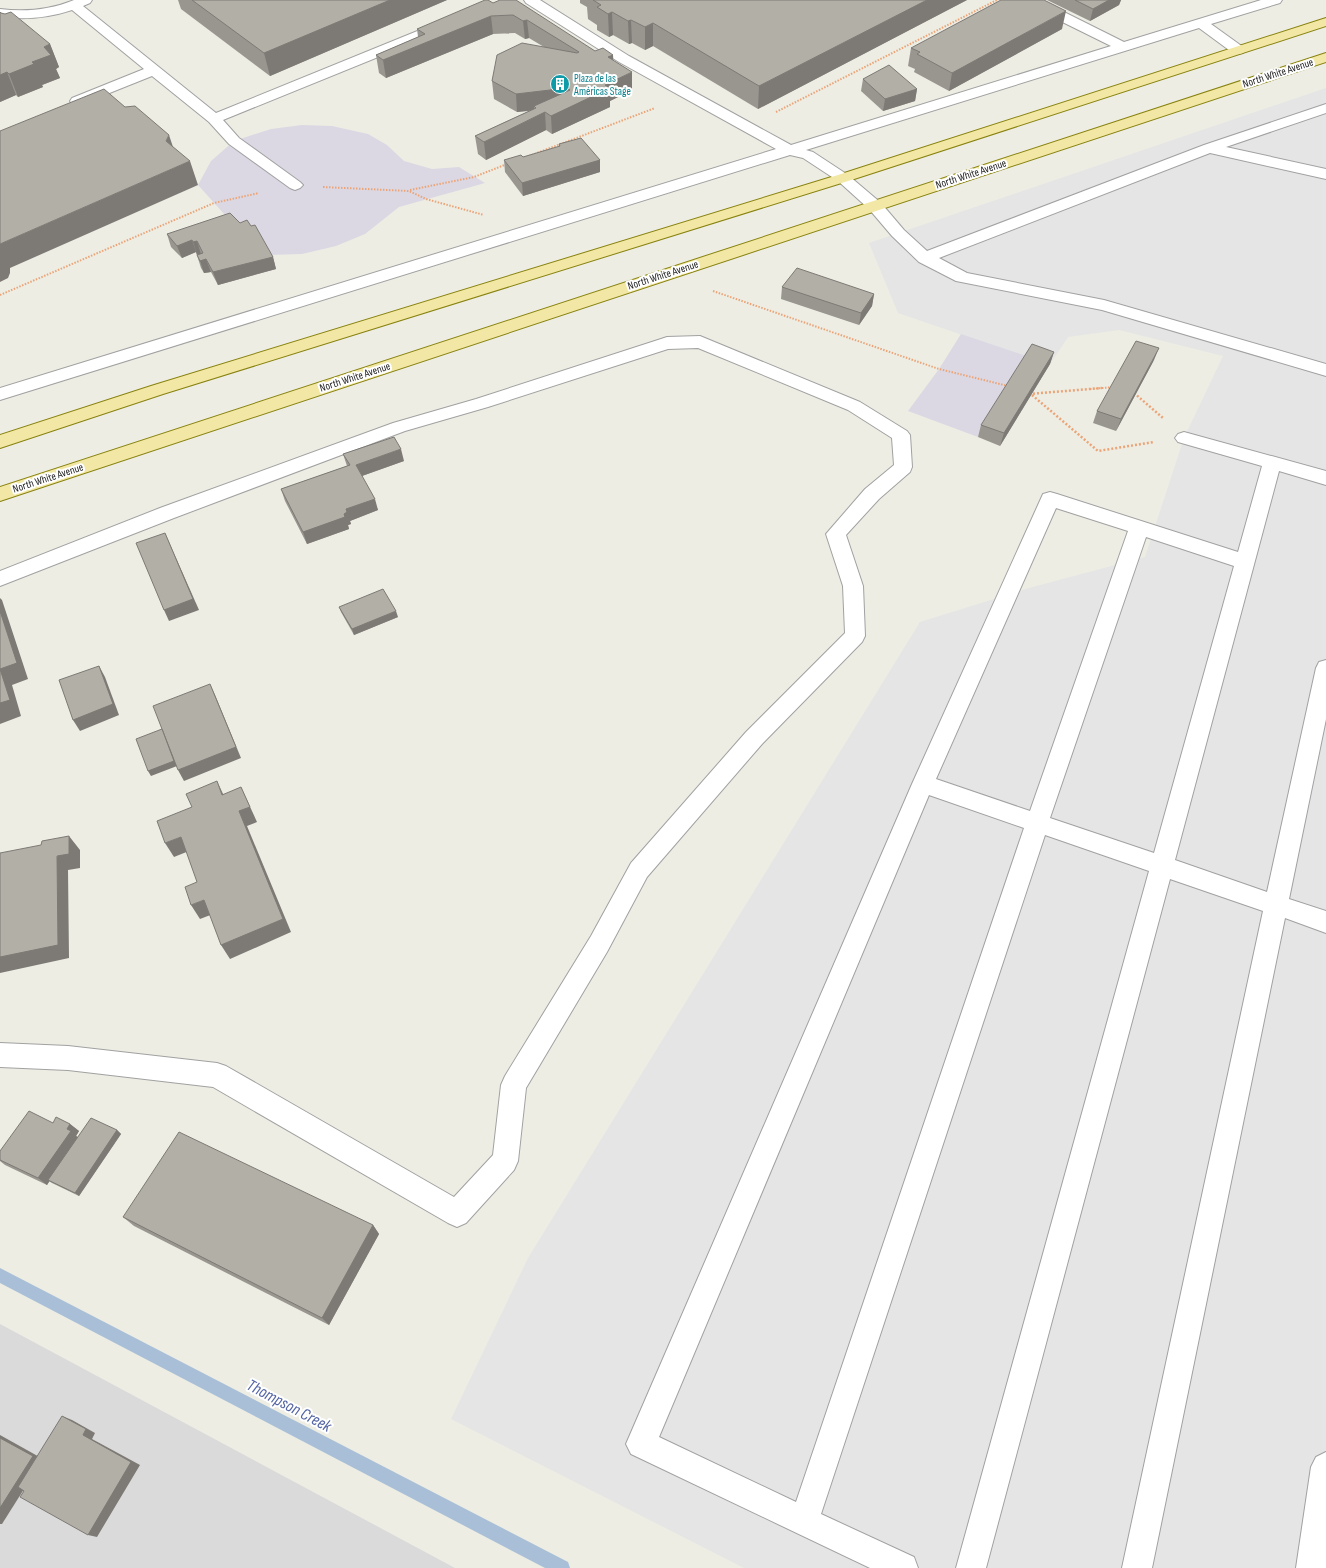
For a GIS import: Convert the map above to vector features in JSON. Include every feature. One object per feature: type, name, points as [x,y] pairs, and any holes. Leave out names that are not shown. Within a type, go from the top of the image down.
[{"type":"main road","points":[[0,442],[156,390],[843,178],[1326,22]]},
{"type":"main road","name":"North White Avenue","points":[[0,494],[1326,57]]},
{"type":"street","points":[[531,0],[624,59],[746,128],[789,150],[808,155],[843,178],[875,206],[898,232],[925,258],[962,277],[1104,305],[1326,370]]},
{"type":"street","points":[[1029,0],[1123,47]]},
{"type":"street","points":[[0,394],[1275,0]]},
{"type":"street","points":[[0,13],[25,15],[50,12],[79,3],[154,70],[214,119],[234,141],[295,185]]},
{"type":"street","points":[[214,119],[461,18]]},
{"type":"street","points":[[1200,23],[1238,50]]},
{"type":"street","points":[[66,105],[154,70]]},
{"type":"street","points":[[925,258],[1209,148],[1326,108]]},
{"type":"street","points":[[1209,148],[1326,174]]},
{"type":"street","points":[[0,579],[167,513],[399,427],[482,403],[667,343],[700,342],[854,406],[901,434],[903,467],[872,494],[836,534],[854,586],[855,636],[754,738],[639,870],[598,944],[514,1085],[505,1161],[457,1214],[217,1075],[68,1058],[0,1055]]},
{"type":"street","points":[[1184,438],[1326,478]]},
{"type":"street","points":[[971,1568],[1272,463]]},
{"type":"street","points":[[903,1568],[641,1444],[922,784],[1050,499],[1245,562]]},
{"type":"street","points":[[804,1521],[1037,824],[1139,528]]},
{"type":"street","points":[[1137,1568],[1326,668]]},
{"type":"street","points":[[922,784],[1326,922]]},
{"type":"street","points":[[1311,1568],[1326,1467]]},
{"type":"path","points":[[746,128],[997,0]]},
{"type":"path","points":[[526,157],[688,95]]},
{"type":"path","points":[[0,294],[214,203],[295,185],[409,190],[474,176],[511,162]]},
{"type":"path","points":[[409,190],[426,199],[484,215]]},
{"type":"path","points":[[713,292],[939,369],[1010,386]]},
{"type":"path","points":[[1031,395],[1113,386],[1121,389]]},
{"type":"path","points":[[1128,391],[1136,394],[1184,438]]},
{"type":"path","points":[[1024,392],[1031,395],[1098,451],[1184,438]]},
{"type":"shaded area","points":[[1326,88],[1326,1568],[744,1568],[451,1419],[528,1258],[920,622],[1029,588],[1145,557],[1184,438],[1223,356],[1119,330],[1068,337],[1050,364],[1006,350],[898,313],[869,243]]},
{"type":"shaded area","points":[[302,125],[332,126],[368,134],[387,145],[404,161],[432,169],[459,167],[485,183],[399,207],[365,234],[336,246],[302,254],[268,255],[234,225],[198,185],[211,161],[234,141],[271,129]]},
{"type":"shaded area","points":[[961,334],[1029,357],[978,437],[908,411],[939,369]]},
{"type":"shaded area","points":[[0,1324],[455,1568],[0,1568]]},
{"type":"building","points":[[192,0],[390,0],[264,53]]},
{"type":"building","points":[[485,0],[493,3],[500,0],[516,0],[595,51],[603,48],[613,55],[608,57],[632,72],[605,85],[610,88],[551,116],[545,112],[484,142],[475,136],[536,108],[534,106],[570,90],[567,88],[516,94],[492,81],[497,55],[522,43],[577,53],[579,52],[527,20],[523,21],[513,15],[491,16],[383,60],[376,55],[425,34],[417,29]]},
{"type":"building","points":[[593,0],[927,0],[759,86],[653,23],[645,27],[631,20],[628,21],[612,12],[608,14],[597,7],[601,5]]},
{"type":"building","points":[[1001,0],[1044,0],[1066,11],[952,73],[917,54],[920,52],[911,48]]},
{"type":"building","points":[[1075,0],[1109,0],[1093,9]]},
{"type":"building","points":[[0,12],[5,14],[11,12],[50,44],[44,47],[51,55],[32,62],[34,64],[9,74],[7,72],[0,75]]},
{"type":"building","points":[[889,65],[917,89],[885,99],[863,79]]},
{"type":"building","points":[[104,89],[125,107],[135,106],[169,135],[166,141],[190,161],[0,244],[0,131]]},
{"type":"building","points":[[581,138],[600,160],[522,183],[504,160],[521,155],[523,157]]},
{"type":"building","points":[[230,213],[240,223],[247,220],[251,226],[255,225],[273,257],[213,272],[206,259],[200,261],[197,255],[203,253],[197,241],[193,242],[192,240],[177,246],[167,234]]},
{"type":"building","points":[[797,268],[874,294],[861,313],[782,287]]},
{"type":"building","points":[[1136,341],[1159,348],[1121,419],[1097,411]]},
{"type":"building","points":[[1032,344],[1054,352],[1004,433],[981,425]]},
{"type":"building","points":[[394,437],[401,449],[356,465],[375,499],[346,509],[347,512],[344,514],[345,517],[303,532],[281,489],[350,465],[343,454]]},
{"type":"building","points":[[165,533],[193,599],[164,610],[136,543]]},
{"type":"building","points":[[383,589],[396,611],[352,629],[339,607]]},
{"type":"building","points":[[0,611],[17,663],[0,669]]},
{"type":"building","points":[[99,666],[113,704],[73,720],[59,680]]},
{"type":"building","points":[[0,669],[10,700],[0,703]]},
{"type":"building","points":[[210,684],[236,747],[178,770],[153,706]]},
{"type":"building","points":[[162,729],[174,761],[148,771],[136,739]]},
{"type":"building","points":[[217,781],[222,795],[241,787],[250,807],[239,811],[283,919],[221,945],[204,900],[191,905],[185,887],[197,882],[181,837],[165,843],[157,821],[192,807],[186,794]]},
{"type":"building","points":[[69,836],[69,854],[57,856],[58,945],[0,957],[0,853],[41,845],[42,841]]},
{"type":"building","points":[[29,1111],[53,1123],[56,1117],[70,1124],[67,1129],[71,1131],[38,1178],[0,1160],[0,1151]]},
{"type":"building","points":[[91,1118],[117,1130],[75,1193],[48,1180]]},
{"type":"building","points":[[179,1132],[373,1225],[322,1318],[123,1217]]},
{"type":"building","points":[[62,1416],[86,1429],[83,1435],[131,1462],[88,1535],[20,1497],[24,1491],[18,1487]]},
{"type":"building","points":[[0,1438],[33,1456],[0,1508]]},
{"type":"waterway","name":"Thompson Creek","points":[[0,1275],[562,1568]]},
{"type":"place","name":"Plaza de las Américas Stage","points":[[560,84]]}]
